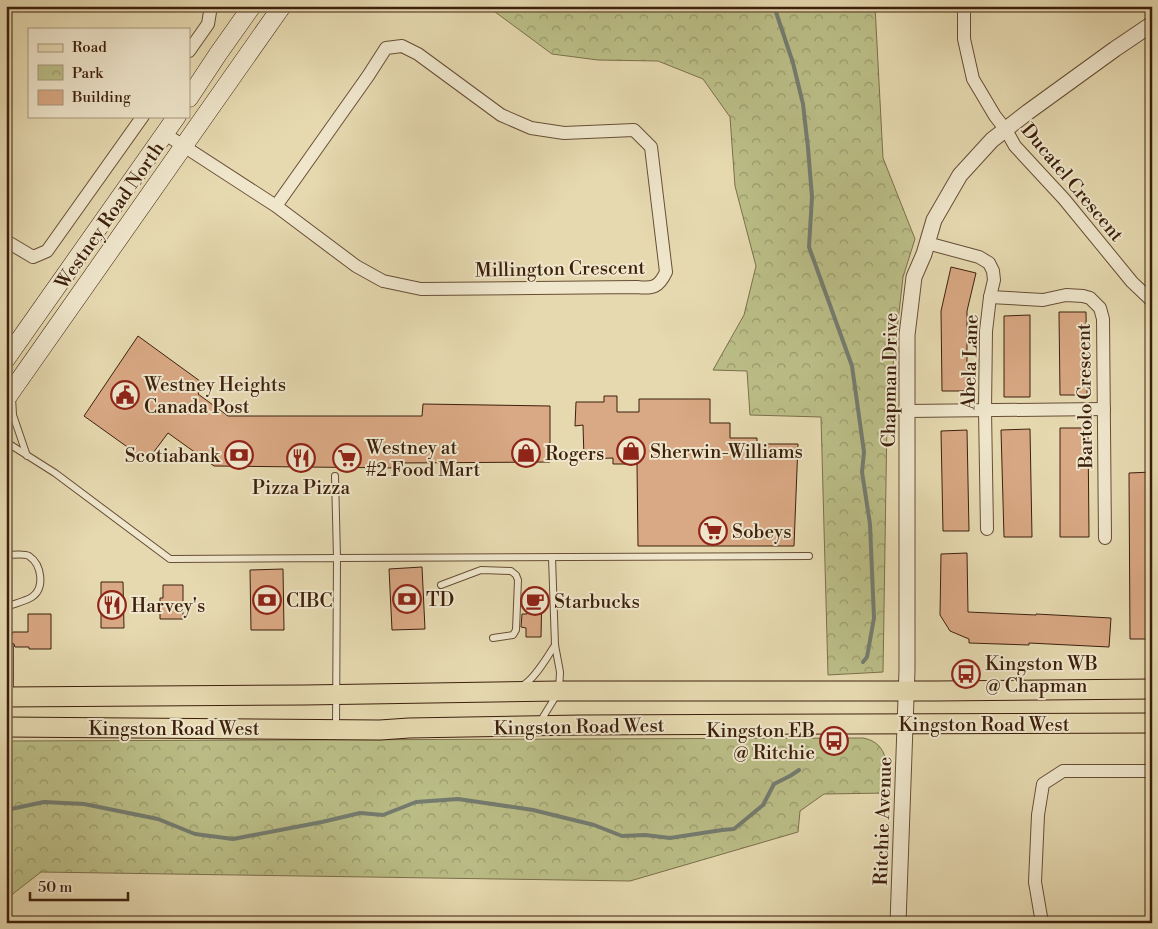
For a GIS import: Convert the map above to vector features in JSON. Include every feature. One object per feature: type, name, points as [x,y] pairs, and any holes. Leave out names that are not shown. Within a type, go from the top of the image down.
[{"type":"main road","points":[[190,96],[252,6]]},
{"type":"main road","name":"Westney Road North","points":[[9,395],[282,6]]},
{"type":"main road","name":"Westney Road North","points":[[6,359],[176,118]]},
{"type":"main road","points":[[100,226],[119,239]]},
{"type":"main road","name":"Kingston Road West","points":[[8,697],[559,691],[1152,689]]},
{"type":"main road","name":"Kingston Road West","points":[[6,727],[380,730],[581,725],[1152,723]]},
{"type":"street","points":[[190,50],[208,24],[211,6]]},
{"type":"street","name":"Ducatel Crescent","points":[[964,6],[964,40],[973,79],[995,116],[1015,146],[1064,199],[1132,282],[1152,301]]},
{"type":"street","name":"Chapman Drive","points":[[906,691],[907,335],[914,277],[934,220],[960,175],[992,140],[1099,60],[1152,24]]},
{"type":"street","name":"Millington Crescent","points":[[165,134],[276,206],[363,270],[384,282],[421,289],[637,287],[649,289],[661,283],[666,272],[651,147],[634,130],[564,132],[531,128],[500,115],[418,54],[402,46],[386,48],[276,206]]},
{"type":"street","points":[[6,241],[33,257],[47,251],[141,118]]},
{"type":"street","name":"Abela Lane","points":[[927,243],[979,257],[989,263],[993,271],[994,280],[986,331],[987,529]]},
{"type":"street","name":"Bartolo Crescent","points":[[990,296],[1043,300],[1066,295],[1083,296],[1090,298],[1099,306],[1103,319],[1105,538]]},
{"type":"street","points":[[907,411],[1104,409]]},
{"type":"street","name":"Ritchie Avenue","points":[[898,923],[906,691]]},
{"type":"street","points":[[1042,923],[1035,882],[1038,815],[1043,784],[1063,771],[1152,770]]},
{"type":"lane","points":[[9,395],[13,415],[27,456]]},
{"type":"lane","points":[[6,442],[55,473],[170,559],[809,556]]},
{"type":"lane","points":[[335,476],[337,558],[336,729]]},
{"type":"lane","points":[[6,555],[25,555],[30,557],[36,564],[41,578],[39,589],[32,597],[6,607],[8,632]]},
{"type":"lane","points":[[537,727],[559,691],[560,668],[555,645],[552,557]]},
{"type":"lane","points":[[441,585],[481,570],[511,571],[516,574],[518,580],[516,630],[509,636],[493,638]]},
{"type":"lane","points":[[509,692],[526,684],[542,666],[555,645]]},
{"type":"lane","points":[[8,697],[8,657],[10,647]]},
{"type":"green space","points":[[487,6],[875,6],[883,158],[915,239],[903,277],[887,419],[883,672],[828,675],[821,417],[750,415],[747,371],[713,370],[744,315],[756,266],[735,186],[730,117],[703,79],[658,61],[598,60],[552,54]]},
{"type":"green space","points":[[863,738],[872,741],[883,752],[887,767],[888,793],[824,794],[800,811],[798,832],[630,881],[41,872],[6,901],[6,741]]},
{"type":"building","points":[[951,267],[976,273],[967,311],[967,391],[942,391],[941,311]]},
{"type":"building","points":[[1059,312],[1086,312],[1087,395],[1060,395]]},
{"type":"building","points":[[1030,315],[1030,397],[1004,397],[1004,316]]},
{"type":"building","points":[[138,336],[204,384],[198,394],[228,416],[422,416],[423,404],[550,406],[550,462],[398,463],[398,468],[214,466],[168,433],[147,461],[84,416]]},
{"type":"building","points":[[604,396],[617,396],[617,412],[639,412],[639,399],[710,399],[710,423],[730,423],[730,438],[757,438],[757,444],[798,444],[794,546],[638,546],[637,464],[613,464],[613,458],[584,459],[583,425],[575,426],[576,402],[604,402]]},
{"type":"building","points":[[1060,428],[1088,428],[1089,537],[1060,537]]},
{"type":"building","points":[[1030,429],[1032,537],[1004,537],[1001,430]]},
{"type":"building","points":[[967,430],[969,531],[943,531],[941,431]]},
{"type":"building","points":[[1152,472],[1152,639],[1130,639],[1129,473]]},
{"type":"building","points":[[967,553],[968,612],[1111,618],[1109,647],[1029,643],[1029,645],[969,643],[969,639],[950,631],[940,615],[941,554]]},
{"type":"building","name":"TD","points":[[422,567],[425,629],[392,630],[389,569]]},
{"type":"building","name":"CIBC","points":[[283,569],[284,630],[251,630],[250,570]]},
{"type":"building","name":"Harvey's","points":[[101,582],[123,582],[124,628],[101,628]]},
{"type":"building","points":[[163,585],[183,585],[183,619],[160,619],[160,598],[163,598]]},
{"type":"building","name":"Starbucks","points":[[528,588],[542,589],[541,637],[526,637],[526,628],[521,627],[522,614],[527,614]]},
{"type":"building","points":[[28,614],[51,614],[51,649],[15,647],[10,642],[6,644],[6,637],[11,636],[13,632],[28,632]]},
{"type":"waterway","points":[[774,6],[793,63],[803,104],[812,197],[809,247],[852,366],[864,452],[862,472],[870,524],[874,618],[867,657],[863,662]]},
{"type":"waterway","points":[[6,810],[44,802],[84,804],[158,819],[195,834],[233,839],[360,813],[383,815],[416,802],[458,799],[533,810],[594,825],[622,836],[645,835],[670,838],[734,829],[763,805],[774,784],[799,770]]},
{"type":"place","name":"Westney Heights Canada Post","points":[[125,395]]},
{"type":"place","name":"Sherwin-Williams","points":[[631,451]]},
{"type":"place","name":"Rogers","points":[[526,453]]},
{"type":"place","name":"Scotiabank","points":[[239,455]]},
{"type":"place","name":"Pizza Pizza","points":[[301,458]]},
{"type":"place","name":"Westney at #2 Food Mart","points":[[347,458]]},
{"type":"place","name":"Sobeys","points":[[713,531]]},
{"type":"place","name":"TD","points":[[407,599]]},
{"type":"place","name":"CIBC","points":[[267,600]]},
{"type":"place","name":"Starbucks","points":[[535,601]]},
{"type":"place","name":"Harvey's","points":[[112,605]]},
{"type":"place","name":"Kingston WB @ Chapman","points":[[966,674]]},
{"type":"place","name":"Kingston EB @ Ritchie","points":[[834,741]]}]
